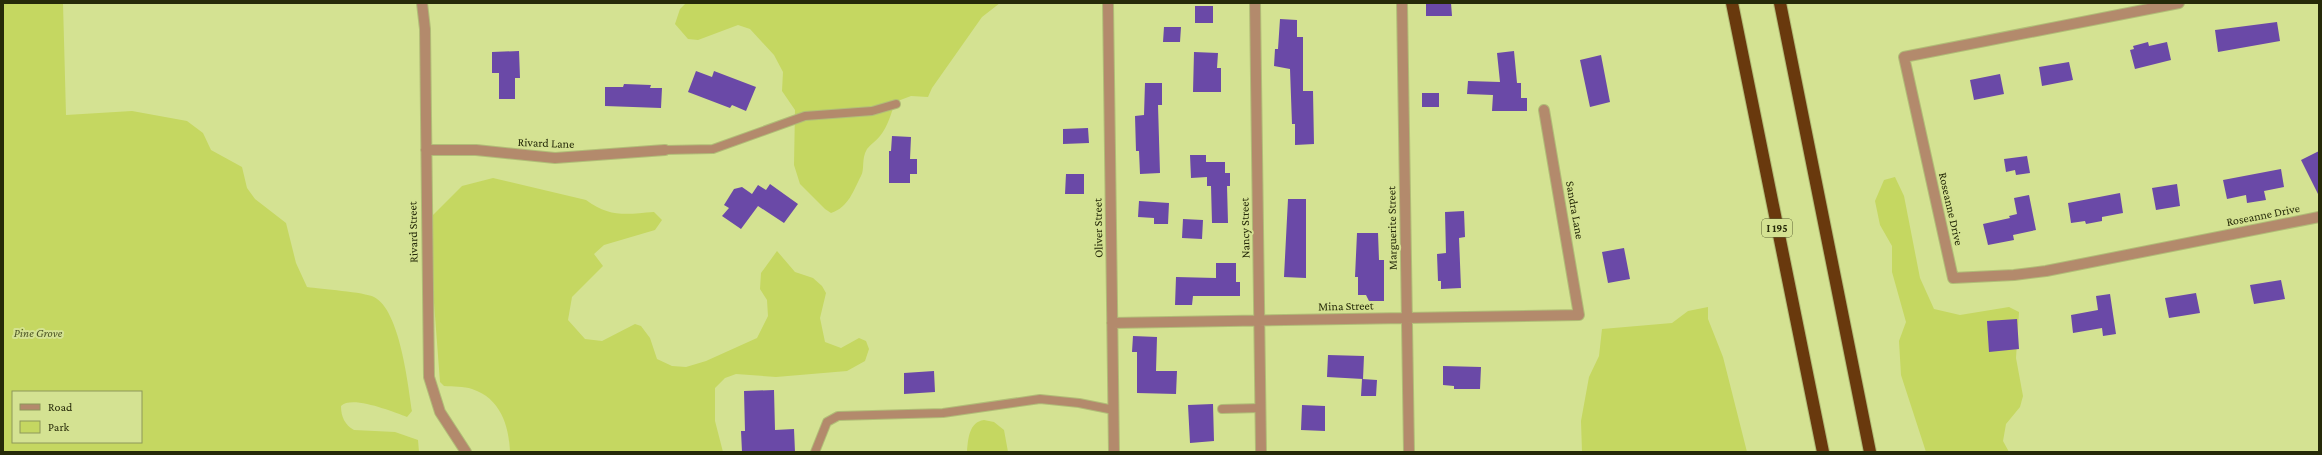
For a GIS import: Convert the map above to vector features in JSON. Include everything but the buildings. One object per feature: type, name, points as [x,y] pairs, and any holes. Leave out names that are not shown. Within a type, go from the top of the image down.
[{"type":"highway","name":"I 195","points":[[1732,3],[1823,452]]},
{"type":"highway","points":[[1780,3],[1790,59],[1870,452]]},
{"type":"highway","points":[[1787,3],[1790,59]]},
{"type":"street","name":"Rivard Street","points":[[422,3],[425,29],[429,377],[440,412],[466,452]]},
{"type":"street","name":"Oliver Street","points":[[1108,3],[1114,452]]},
{"type":"street","name":"Nancy Street","points":[[1254,3],[1261,452]]},
{"type":"street","name":"Marguerite Street","points":[[1402,3],[1409,452]]},
{"type":"street","name":"Roseanne Drive","points":[[2179,3],[1904,57],[1953,278],[2014,275],[2046,271],[2319,217]]},
{"type":"street","name":"Sandra Lane","points":[[1544,110],[1579,315]]},
{"type":"street","name":"Rivard Lane","points":[[426,150],[476,150],[555,158],[665,150]]},
{"type":"street","name":"Mina Street","points":[[1112,323],[1579,315]]},
{"type":"lane","points":[[665,150],[714,149],[805,116],[872,111],[896,104]]},
{"type":"lane","points":[[815,452],[827,422],[838,416],[942,413],[1040,399],[1079,403],[1114,410]]},
{"type":"lane","points":[[1222,409],[1260,408]]},
{"type":"green space","name":"Pine Grove","points":[[3,3],[63,3],[66,115],[132,111],[187,121],[203,133],[211,150],[242,167],[247,188],[255,199],[286,223],[296,263],[307,287],[369,295],[374,297],[383,305],[390,317],[401,349],[412,411],[407,417],[383,408],[354,402],[346,403],[341,406],[342,414],[346,423],[354,430],[395,432],[418,440],[419,452],[3,452]]},
{"type":"green space","points":[[686,3],[1000,3],[982,17],[932,88],[928,97],[911,96],[895,102],[883,132],[865,153],[863,170],[853,193],[842,207],[831,213],[800,184],[794,165],[795,110],[782,91],[783,72],[774,55],[750,29],[738,25],[698,40],[688,39],[675,24],[680,9]]},
{"type":"green space","points":[[1895,177],[1904,196],[1920,278],[1934,309],[1960,315],[2009,307],[2019,312],[2016,358],[2023,396],[2020,407],[2006,424],[2003,441],[2009,452],[1926,452],[1901,375],[1899,341],[1906,322],[1892,272],[1892,246],[1880,225],[1875,201],[1884,180]]},
{"type":"green space","points":[[493,178],[586,200],[603,210],[619,214],[654,212],[662,220],[655,230],[604,245],[594,254],[603,266],[572,297],[568,320],[585,339],[602,341],[635,324],[641,326],[650,338],[657,359],[672,366],[686,367],[706,361],[757,338],[768,316],[767,300],[760,289],[761,273],[777,251],[795,272],[813,278],[822,286],[826,293],[820,318],[825,342],[841,348],[859,338],[866,341],[869,349],[865,361],[847,371],[776,377],[736,374],[725,378],[715,388],[715,421],[723,452],[510,452],[508,432],[505,423],[496,406],[490,399],[482,393],[472,389],[444,386],[440,382],[431,263],[431,217],[462,186]]},
{"type":"green space","points":[[1708,307],[1708,319],[1723,357],[1747,452],[1582,452],[1581,421],[1589,377],[1599,356],[1602,329],[1672,323],[1688,311]]},
{"type":"green space","points":[[984,420],[994,422],[1004,430],[1008,452],[967,452],[972,428],[979,421]]}]
